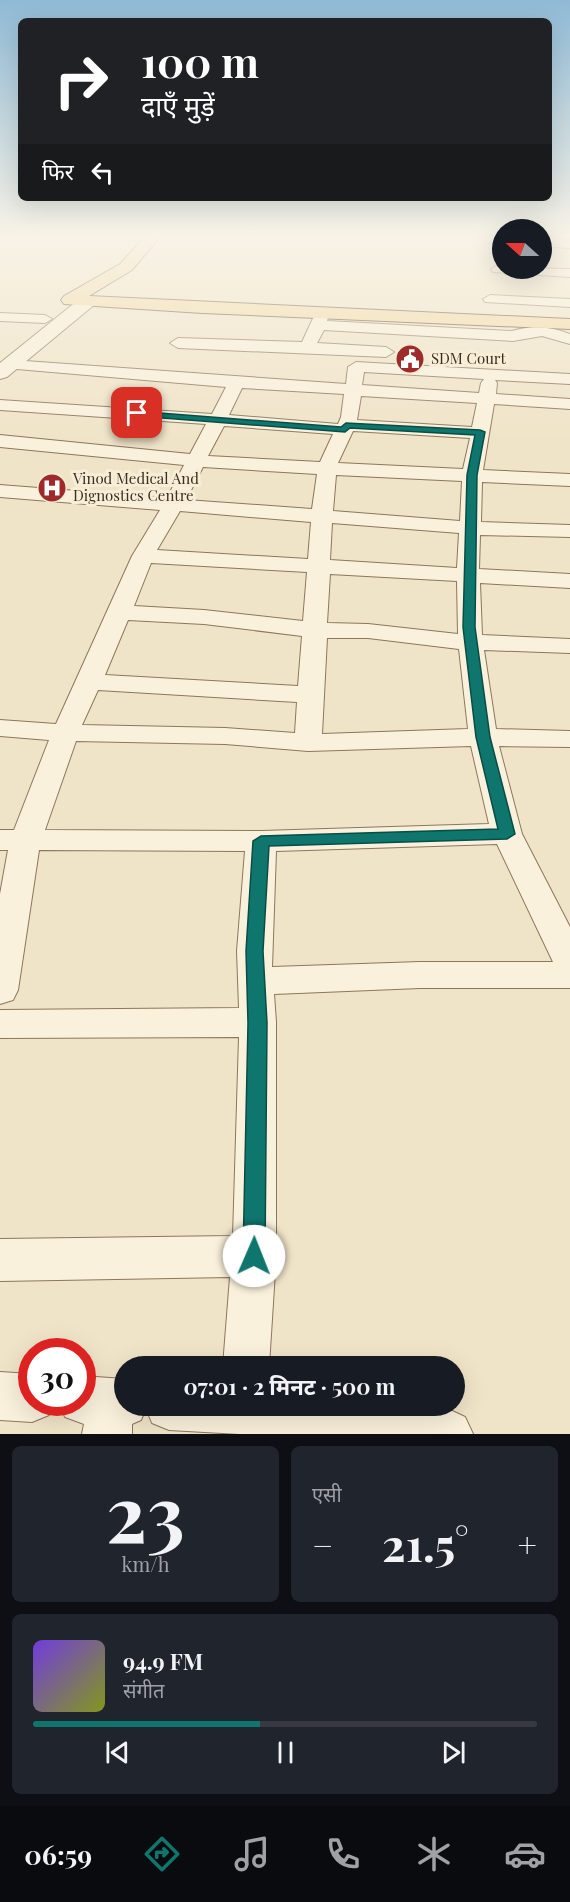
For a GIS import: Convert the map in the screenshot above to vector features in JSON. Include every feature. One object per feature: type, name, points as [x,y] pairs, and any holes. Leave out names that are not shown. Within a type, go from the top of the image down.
[{"type":"main road","points":[[168,305],[320,319],[570,324]]},
{"type":"main road","points":[[540,305],[570,318]]},
{"type":"street","points":[[3,360],[45,320],[70,305]]},
{"type":"street","points":[[3,360],[73,305]]},
{"type":"street","points":[[0,317],[45,320]]},
{"type":"street","points":[[307,347],[320,319],[406,330],[513,336],[529,330],[552,332],[570,339]]},
{"type":"street","points":[[397,361],[406,330]]},
{"type":"street","points":[[178,343],[307,347],[491,376],[570,379]]},
{"type":"street","points":[[3,360],[237,382],[570,404]]},
{"type":"street","points":[[308,743],[327,466],[350,417],[356,367],[397,361]]},
{"type":"street","points":[[491,376],[472,475],[468,575],[471,642],[483,737],[507,834],[570,961]]},
{"type":"street","points":[[0,990],[12,841],[90,682],[143,556],[174,504],[237,382]]},
{"type":"street","points":[[0,405],[345,428],[480,432]]},
{"type":"street","points":[[0,441],[196,461],[570,480]]},
{"type":"street","points":[[0,491],[470,528],[570,531]]},
{"type":"street","points":[[143,556],[570,581]]},
{"type":"street","points":[[119,612],[204,617],[315,630],[368,631],[471,642],[570,646]]},
{"type":"street","points":[[90,682],[312,695]]},
{"type":"street","points":[[0,728],[65,733],[225,736],[308,743],[483,737],[570,739]]},
{"type":"street","points":[[12,841],[261,841],[507,834]]},
{"type":"street","points":[[247,1356],[254,1256],[258,1023],[254,951],[261,841]]},
{"type":"street","points":[[255,981],[420,975],[570,975]]},
{"type":"street","points":[[0,1024],[258,1023]]},
{"type":"street","points":[[0,1260],[254,1256]]},
{"type":"street","points":[[0,1396],[18,1397]]},
{"type":"street","points":[[356,1416],[448,1434]]},
{"type":"place","name":"SDM Court","points":[[410,359]]},
{"type":"place","name":"Vinod Medical And Dignostics Centre","points":[[52,488]]},
{"type":"route","points":[[137,413],[345,430],[346,426],[480,432],[472,475],[468,575],[469,627],[483,737],[507,834],[261,841],[254,951],[258,1023],[254,1256]]}]
